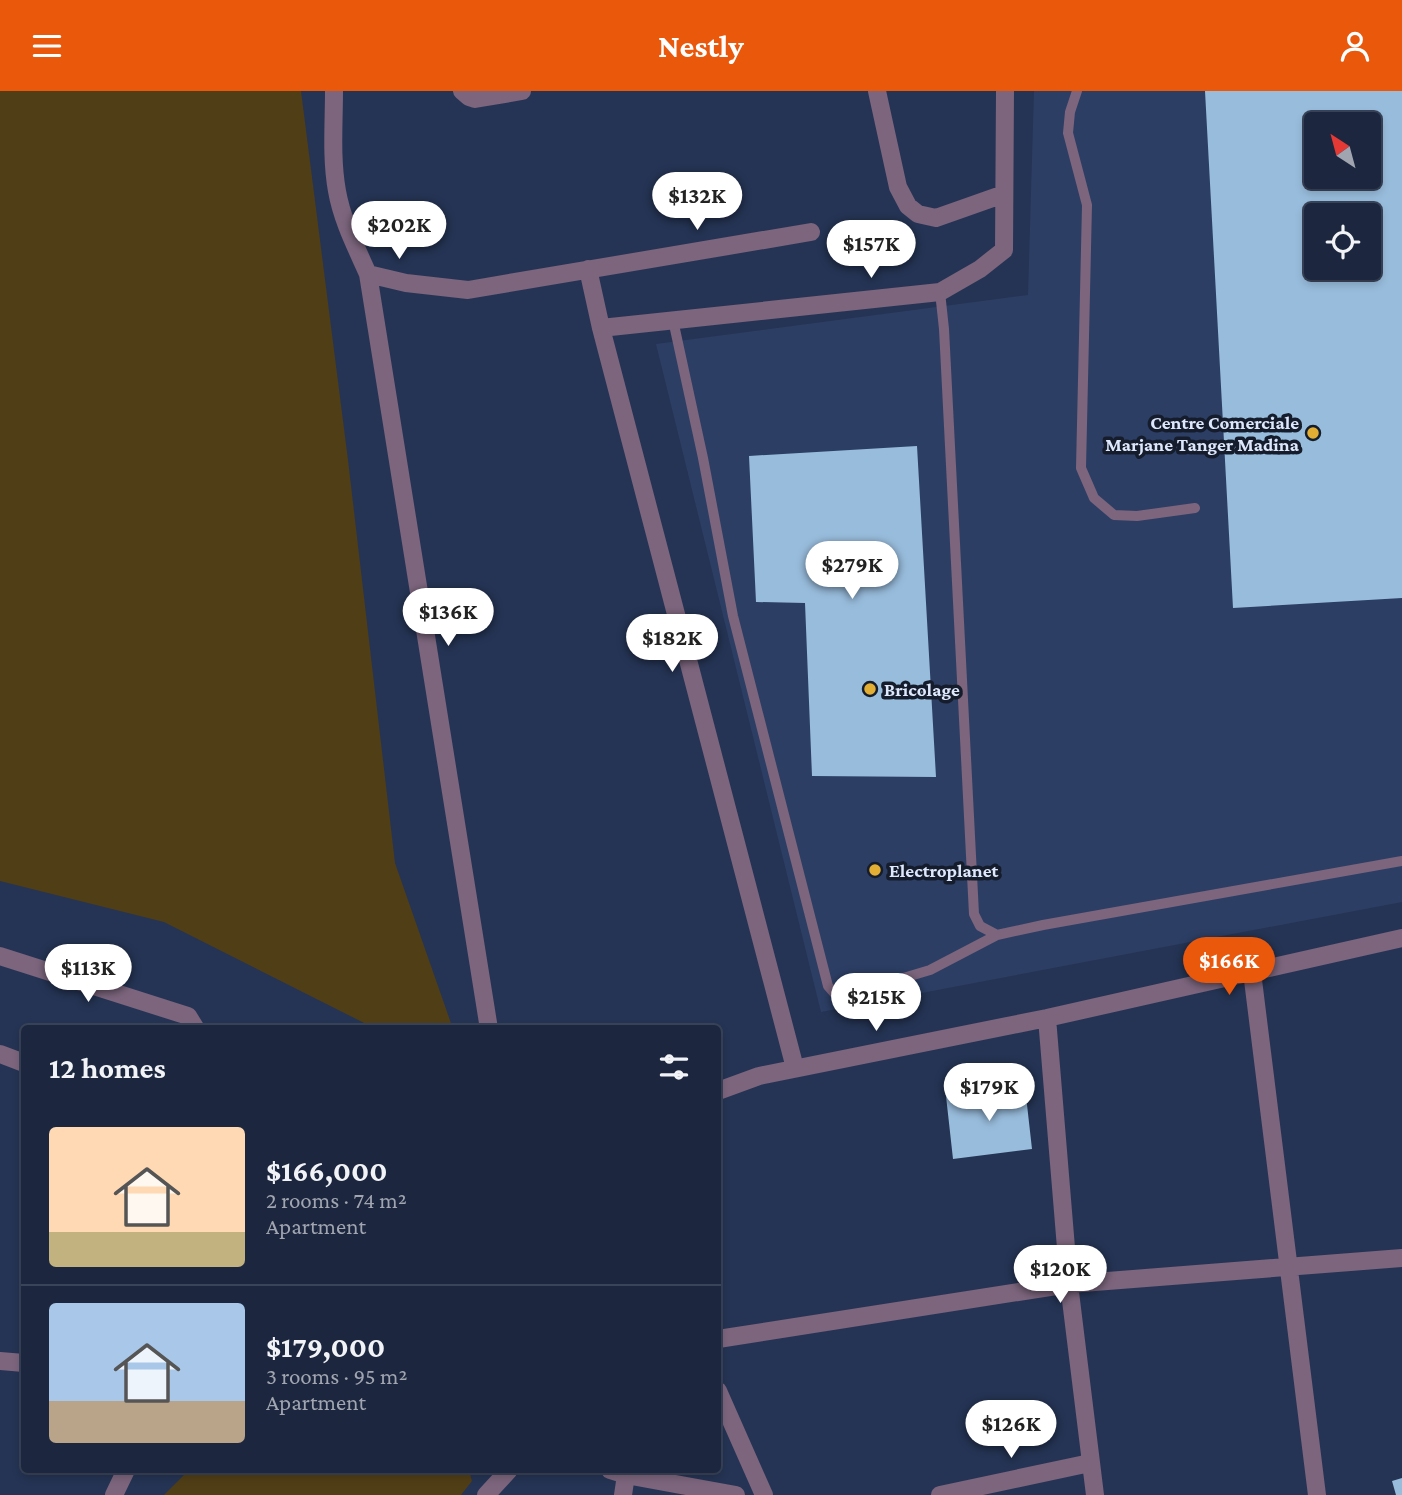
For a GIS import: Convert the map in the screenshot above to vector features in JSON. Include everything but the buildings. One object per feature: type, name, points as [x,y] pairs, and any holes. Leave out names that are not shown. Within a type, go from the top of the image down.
[{"type":"street","points":[[334,91],[333,156],[337,191],[346,223],[368,274],[488,1025]]},
{"type":"street","points":[[462,91],[475,99],[522,91]]},
{"type":"street","points":[[877,91],[898,187],[908,205],[918,214],[936,218],[1004,194]]},
{"type":"street","points":[[601,328],[940,292],[980,269],[1004,250],[1005,91]]},
{"type":"street","points":[[368,274],[406,283],[468,290],[811,232]]},
{"type":"street","points":[[588,269],[601,328],[795,1069]]},
{"type":"street","points":[[721,1090],[759,1076],[1047,1018],[1402,938]]},
{"type":"street","points":[[0,956],[188,1016],[195,1025]]},
{"type":"street","points":[[1252,972],[1317,1495]]},
{"type":"street","points":[[1047,1018],[1069,1284],[1095,1495]]},
{"type":"street","points":[[0,1054],[21,1062]]},
{"type":"street","points":[[721,1339],[1069,1284],[1402,1258]]},
{"type":"street","points":[[0,1361],[21,1363]]},
{"type":"street","points":[[721,1398],[764,1495]]},
{"type":"street","points":[[940,1495],[1090,1463]]},
{"type":"street","points":[[114,1495],[125,1473]]},
{"type":"street","points":[[486,1495],[506,1473]]},
{"type":"street","points":[[623,1495],[618,1473],[736,1495]]},
{"type":"lane","points":[[1077,91],[1070,112],[1068,133],[1087,205],[1081,468],[1094,498],[1114,515],[1137,516],[1195,508]]},
{"type":"lane","points":[[940,292],[974,914],[979,926],[997,935]]},
{"type":"lane","points":[[673,320],[733,616],[828,986],[835,994],[863,990],[930,969],[997,935],[1402,861]]},
{"type":"shaded area","points":[[0,91],[301,91],[395,863],[452,1025],[368,1025],[164,922],[0,881]]},
{"type":"shaded area","points":[[1034,91],[1402,91],[1402,902],[821,1012],[656,344],[1028,295]]},
{"type":"shaded area","points":[[186,1473],[470,1473],[472,1481],[461,1495],[164,1495]]},
{"type":"place","name":"Centre Comerciale Marjane Tanger Madina","points":[[1313,433]]},
{"type":"place","name":"Bricolage","points":[[870,689]]},
{"type":"place","name":"Electroplanet","points":[[875,870]]}]
